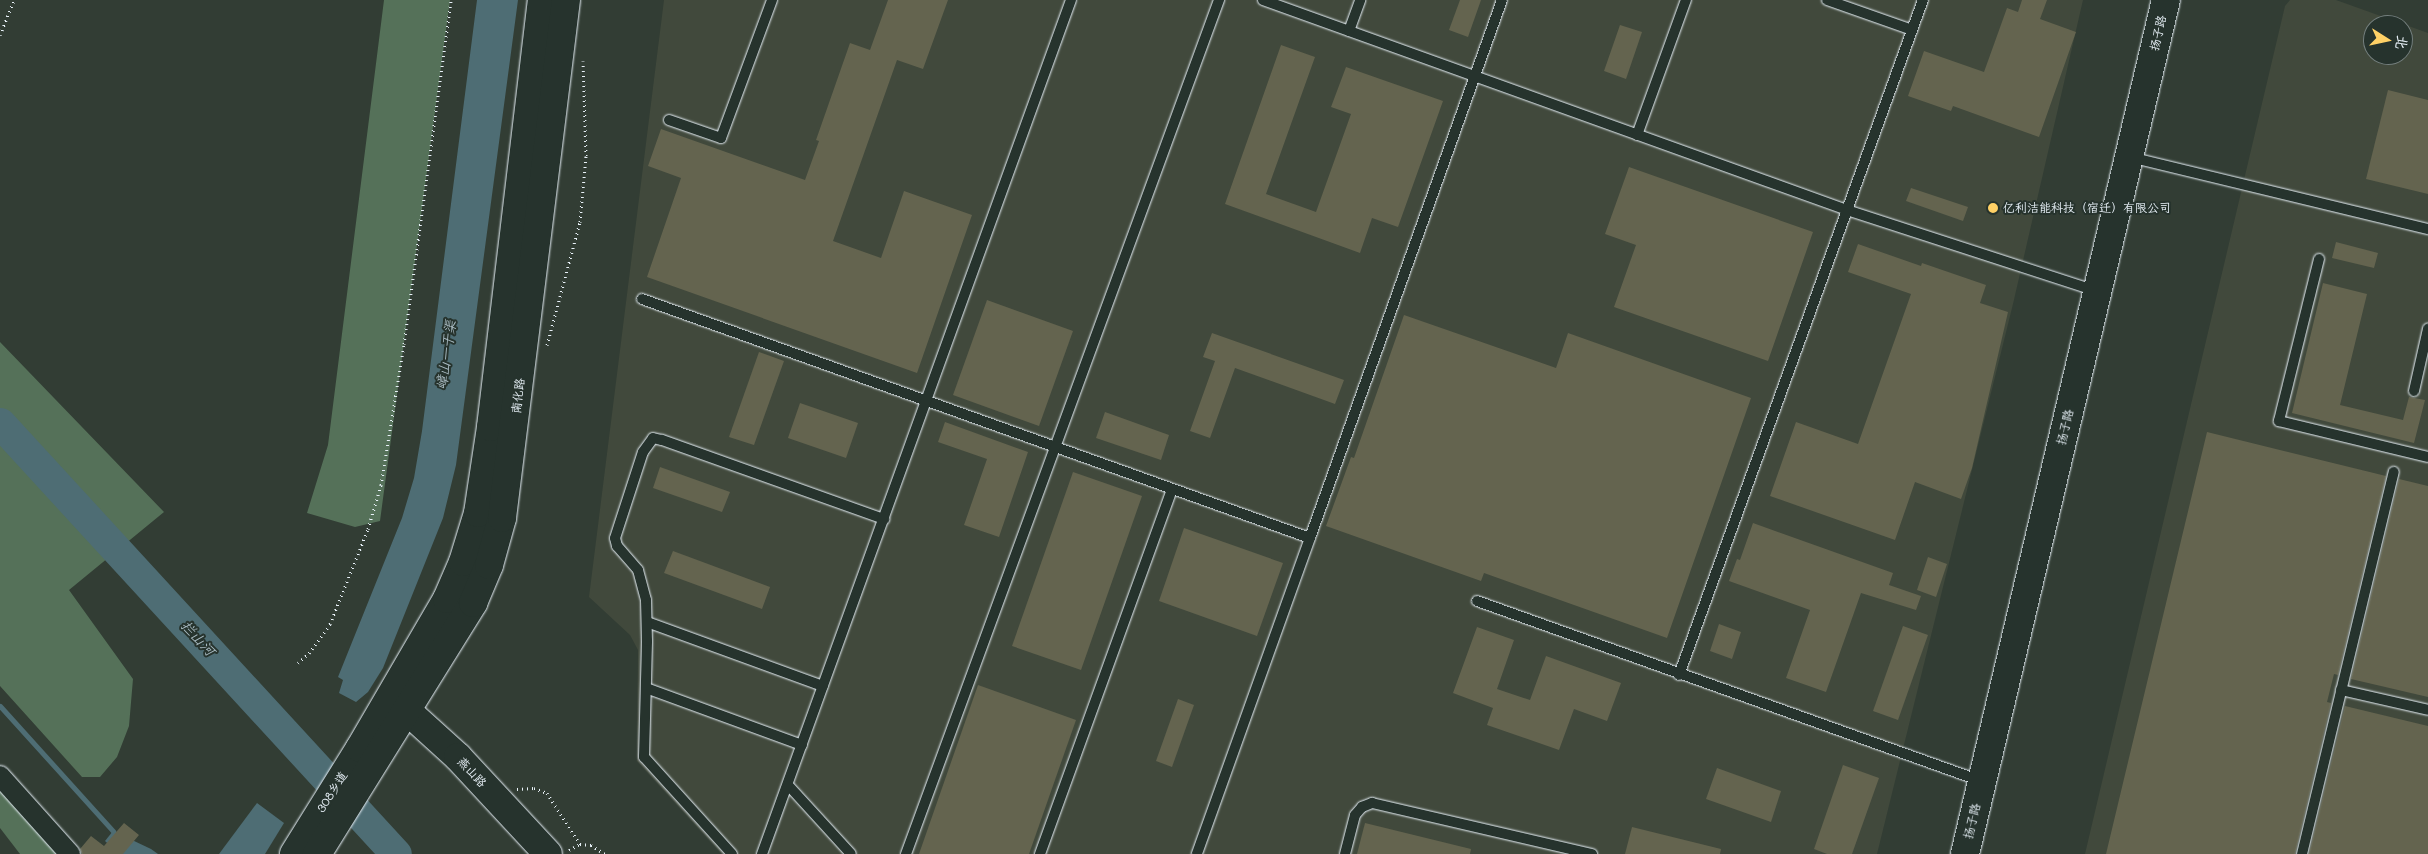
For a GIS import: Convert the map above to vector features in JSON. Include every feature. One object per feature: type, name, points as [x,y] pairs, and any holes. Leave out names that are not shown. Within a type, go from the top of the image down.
[{"type":"main road","name":"南化路","points":[[399,703],[463,562],[478,514],[491,427],[542,0]]},
{"type":"main road","name":"南化路","points":[[367,755],[399,703],[473,603],[489,565],[502,518],[566,0]]},
{"type":"main road","name":"扬子路","points":[[1965,854],[2166,0]]},
{"type":"main road","name":"燕山路","points":[[399,703],[458,757],[548,854]]},
{"type":"main road","name":"308乡道","points":[[309,849],[367,755]]},
{"type":"street","points":[[0,776],[70,854]]},
{"type":"lane","points":[[669,120],[721,138],[772,0]]},
{"type":"lane","points":[[762,854],[1071,0]]},
{"type":"lane","points":[[906,854],[1219,0]]},
{"type":"lane","points":[[1262,0],[1847,210],[2097,291]]},
{"type":"lane","points":[[1349,31],[1360,0]]},
{"type":"lane","points":[[1197,854],[1502,0]]},
{"type":"lane","points":[[1637,135],[1686,0]]},
{"type":"lane","points":[[1827,0],[1912,30]]},
{"type":"lane","points":[[1679,675],[1923,0]]},
{"type":"lane","points":[[2129,157],[2428,229]]},
{"type":"lane","points":[[2319,259],[2280,421],[2428,457]]},
{"type":"lane","points":[[642,299],[1310,538]]},
{"type":"lane","points":[[2414,391],[2428,329]]},
{"type":"lane","points":[[732,854],[644,757],[648,622],[643,584],[638,570],[617,546],[615,538],[643,452],[653,438],[884,518]]},
{"type":"lane","points":[[2302,854],[2394,472]]},
{"type":"lane","points":[[1040,854],[1172,489]]},
{"type":"lane","points":[[1476,601],[1679,675],[1982,781]]},
{"type":"lane","points":[[648,622],[824,686]]},
{"type":"lane","points":[[646,688],[802,745]]},
{"type":"lane","points":[[2341,690],[2428,710]]},
{"type":"lane","points":[[788,785],[851,854]]},
{"type":"lane","points":[[1345,854],[1356,814],[1362,807],[1372,803],[1592,854]]},
{"type":"path","points":[[0,36],[14,0]]},
{"type":"path","points":[[298,663],[309,653],[330,624],[368,529],[380,485],[404,344],[451,0]]},
{"type":"path","points":[[547,348],[580,222],[586,156],[582,60]]},
{"type":"path","points":[[491,793],[534,788],[547,793],[580,844]]},
{"type":"path","points":[[562,854],[580,844],[590,844],[605,854]]},
{"type":"shaded area","points":[[664,0],[2083,0],[2013,304],[1877,854],[722,854],[637,761],[638,650],[630,635],[589,597]]},
{"type":"shaded area","points":[[2290,0],[2336,0],[2378,15],[2363,15],[2363,65],[2413,65],[2413,28],[2428,33],[2428,854],[2085,854],[2285,6]]},
{"type":"green space","points":[[384,0],[450,0],[380,521],[355,527],[307,513],[328,445]]},
{"type":"green space","points":[[0,342],[164,512],[69,590],[133,679],[129,726],[117,757],[100,777],[82,777],[0,686]]},
{"type":"green space","points":[[0,784],[62,854],[20,854],[0,828]]},
{"type":"water","name":"嶂山一干渠","points":[[477,0],[518,0],[456,465],[443,518],[383,668],[368,692],[356,702],[339,693],[343,680],[338,677],[402,518],[414,478],[422,431]]},
{"type":"water","points":[[257,803],[284,823],[265,854],[219,854]]},
{"type":"water","points":[[113,831],[158,854],[119,854],[105,841]]},
{"type":"building","points":[[888,0],[948,0],[923,69],[897,60],[833,241],[881,258],[904,191],[972,215],[917,373],[647,277],[681,178],[648,166],[661,129],[805,180],[819,141],[816,140],[850,43],[870,50]]},
{"type":"building","points":[[1460,0],[1481,0],[1468,37],[1449,30]]},
{"type":"building","points":[[2022,0],[2047,0],[2040,19],[2076,32],[2039,137],[1953,106],[1951,111],[1908,96],[1924,51],[1984,72],[2007,8],[2018,12]]},
{"type":"building","points":[[1620,25],[1642,32],[1626,79],[1604,71]]},
{"type":"building","points":[[1281,45],[1315,57],[1266,194],[1316,212],[1351,114],[1331,107],[1346,67],[1443,101],[1398,227],[1372,218],[1360,253],[1225,204]]},
{"type":"building","points":[[2388,90],[2428,100],[2428,194],[2366,179]]},
{"type":"building","points":[[1629,167],[1813,232],[1768,361],[1614,307],[1636,245],[1605,234]]},
{"type":"building","points":[[1911,188],[1968,207],[1963,221],[1906,201]]},
{"type":"building","points":[[2336,242],[2378,253],[2374,268],[2332,258]]},
{"type":"building","points":[[1858,244],[1921,266],[1922,263],[1986,285],[1980,303],[2008,312],[1972,468],[1961,499],[1915,482],[1895,540],[1770,496],[1796,422],[1858,444],[1911,294],[1848,272]]},
{"type":"building","points":[[2323,283],[2367,294],[2340,405],[2403,420],[2409,397],[2425,400],[2414,443],[2292,413]]},
{"type":"building","points":[[987,300],[1073,331],[1039,426],[953,395]]},
{"type":"building","points":[[1404,315],[1556,368],[1568,333],[1751,398],[1667,638],[1484,573],[1481,581],[1326,526],[1351,457],[1354,458]]},
{"type":"building","points":[[1212,333],[1344,380],[1335,404],[1235,368],[1210,438],[1190,431],[1215,361],[1203,357]]},
{"type":"building","points":[[759,352],[784,361],[754,445],[729,437]]},
{"type":"building","points":[[800,403],[858,423],[846,458],[788,438]]},
{"type":"building","points":[[1105,412],[1169,435],[1161,460],[1096,438]]},
{"type":"building","points":[[945,422],[1028,452],[999,537],[964,525],[987,459],[938,442]]},
{"type":"building","points":[[2207,432],[2386,476],[2338,675],[2334,674],[2327,702],[2331,703],[2295,854],[2106,854]]},
{"type":"building","points":[[660,467],[730,492],[722,512],[653,488]]},
{"type":"building","points":[[1073,472],[1142,496],[1081,670],[1012,646]]},
{"type":"building","points":[[2399,479],[2428,486],[2428,697],[2351,679]]},
{"type":"building","points":[[1753,523],[1893,573],[1889,585],[1921,596],[1916,610],[1861,593],[1826,692],[1786,678],[1810,610],[1729,581],[1737,559],[1740,560]]},
{"type":"building","points":[[1184,528],[1283,563],[1257,636],[1159,601]]},
{"type":"building","points":[[673,551],[770,587],[762,609],[664,573]]},
{"type":"building","points":[[1928,557],[1947,564],[1936,597],[1917,590]]},
{"type":"building","points":[[1719,624],[1741,632],[1732,659],[1710,651]]},
{"type":"building","points":[[1903,626],[1928,635],[1898,720],[1873,711]]},
{"type":"building","points":[[1477,627],[1514,640],[1497,689],[1530,700],[1546,656],[1621,683],[1607,721],[1574,709],[1559,750],[1487,725],[1493,708],[1453,693]]},
{"type":"building","points":[[978,685],[1076,720],[1029,854],[919,854]]},
{"type":"building","points":[[1178,699],[1194,705],[1172,767],[1156,761]]},
{"type":"building","points":[[2345,706],[2428,726],[2428,854],[2309,854]]},
{"type":"building","points":[[1843,765],[1879,778],[1852,854],[1827,854],[1814,849]]},
{"type":"building","points":[[1717,768],[1781,791],[1771,822],[1706,799]]},
{"type":"building","points":[[124,823],[139,835],[123,854],[82,854],[80,849],[91,836],[104,846]]},
{"type":"building","points":[[1365,823],[1471,849],[1470,854],[1357,854]]},
{"type":"building","points":[[1632,827],[1721,849],[1720,854],[1625,854]]},
{"type":"waterway","name":"拦山河","points":[[0,423],[396,854]]},
{"type":"waterway","points":[[0,706],[113,831]]},
{"type":"place","name":"亿利洁能科技（宿迁）有限公司","points":[[1993,208]]}]
